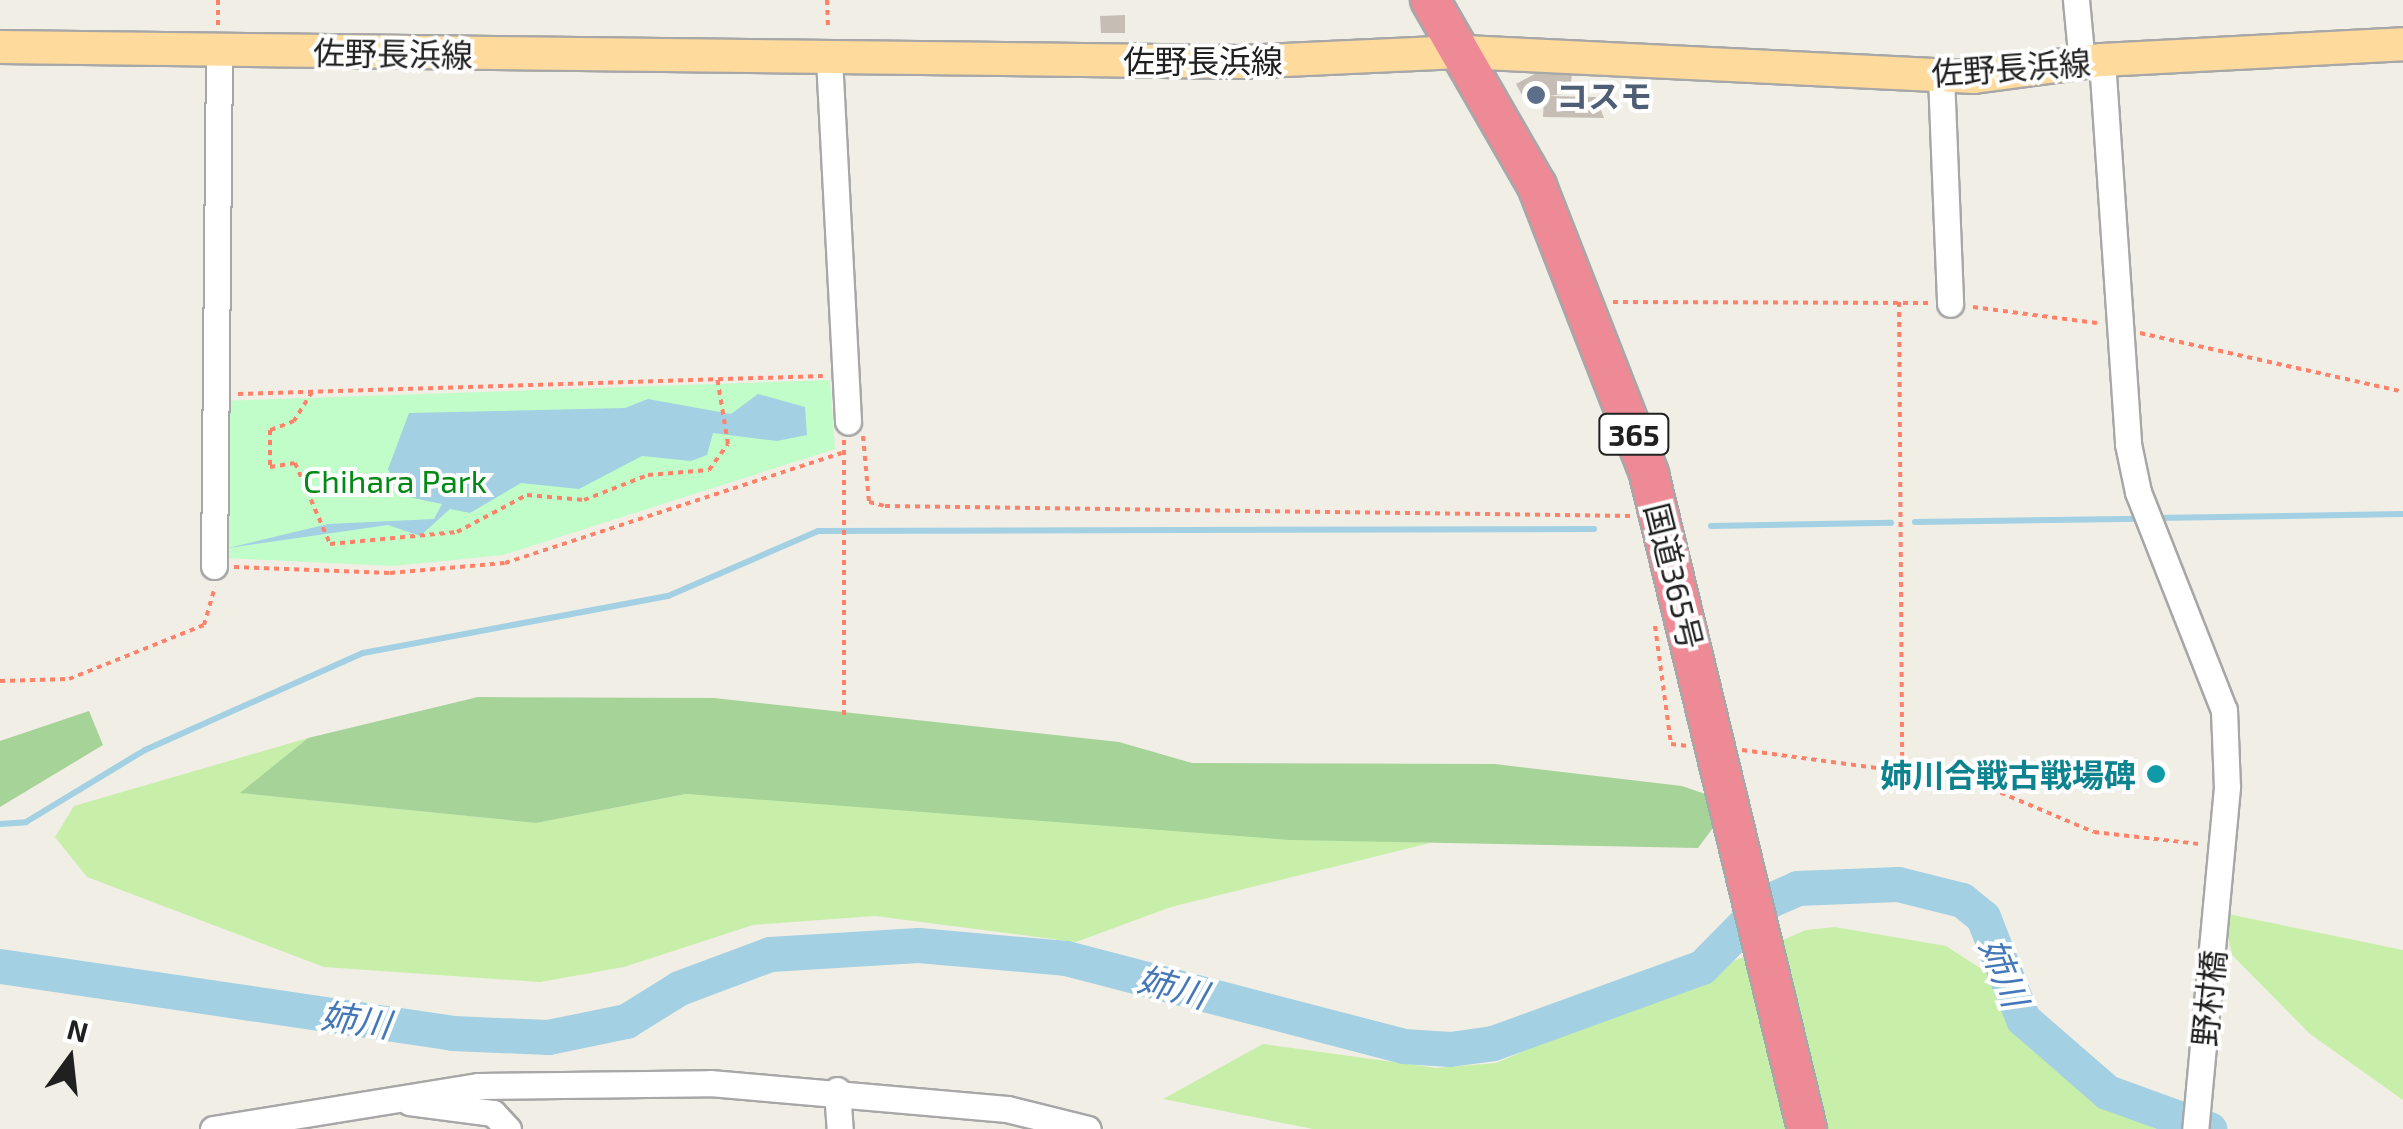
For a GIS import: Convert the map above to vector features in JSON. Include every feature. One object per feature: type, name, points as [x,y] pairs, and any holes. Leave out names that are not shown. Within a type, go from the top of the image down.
[{"type":"highway","name":"国道365号","points":[[1430,0],[1465,52],[1537,186],[1649,474],[1741,837],[1807,1129]]},
{"type":"main road","name":"佐野長浜線","points":[[0,47],[1240,62],[1465,52],[1942,76],[2092,62],[2403,44]]},
{"type":"street","name":"野村橋","points":[[2076,0],[2092,62],[2138,492],[2224,710],[2220,867],[2195,1129]]},
{"type":"street","points":[[214,566],[219,50]]},
{"type":"street","points":[[829,58],[848,422]]},
{"type":"street","points":[[1942,76],[1950,304]]},
{"type":"street","points":[[213,1129],[406,1099],[556,1083],[837,1090],[1088,1129]]},
{"type":"street","points":[[837,1090],[840,1129]]},
{"type":"street","points":[[406,1099],[415,1110],[493,1113],[508,1129]]},
{"type":"path","points":[[826,0],[829,58]]},
{"type":"path","points":[[1899,302],[1902,772]]},
{"type":"path","points":[[1584,306],[1950,304],[2120,326],[2403,392]]},
{"type":"path","points":[[213,395],[845,376]]},
{"type":"path","points":[[312,392],[294,421],[270,430],[270,467],[295,463],[330,544],[456,532],[528,495],[584,500],[648,474],[709,470],[728,444],[717,377]]},
{"type":"path","points":[[844,715],[841,454],[848,422],[861,419],[869,502],[1148,512]]},
{"type":"path","points":[[0,681],[69,678],[204,625],[216,603],[214,566],[390,573],[505,563],[841,454]]},
{"type":"green space","name":"Chihara Park","points":[[830,380],[835,449],[503,555],[393,566],[224,558],[220,401]]},
{"type":"green space","points":[[478,697],[714,698],[1119,742],[1192,763],[1495,764],[1682,786],[1711,796],[1715,825],[1698,848],[1291,840],[686,794],[536,823],[240,793],[308,738]]},
{"type":"green space","points":[[89,711],[103,745],[0,807],[0,741]]},
{"type":"green space","points":[[308,738],[242,793],[536,823],[686,794],[1430,843],[1171,907],[1076,942],[875,916],[753,925],[624,967],[540,982],[324,967],[87,877],[55,837],[74,806]]},
{"type":"green space","points":[[2223,913],[2403,950],[2403,1100],[2310,1034],[2232,955]]},
{"type":"green space","points":[[1835,927],[1946,946],[1997,979],[2021,1036],[2117,1112],[2156,1129],[1313,1129],[1163,1099],[1263,1044],[1437,1068],[1496,1063],[1806,930]]},
{"type":"water","points":[[758,394],[805,407],[807,435],[777,441],[713,433],[707,455],[691,461],[642,456],[579,489],[521,483],[470,513],[450,509],[420,536],[388,525],[228,548],[328,524],[434,519],[442,504],[399,495],[388,469],[409,413],[625,408],[648,399],[731,414]]},
{"type":"building","points":[[1125,15],[1125,33],[1101,33],[1100,16]]},
{"type":"building","name":"コスモ","points":[[1540,71],[1572,72],[1570,93],[1549,96],[1596,97],[1604,118],[1543,117],[1544,98],[1523,97],[1516,84]]},
{"type":"waterway","points":[[2154,518],[2403,514]]},
{"type":"waterway","points":[[1915,522],[2142,519]]},
{"type":"waterway","points":[[1711,526],[1891,523]]},
{"type":"waterway","points":[[0,824],[26,822],[145,750],[363,653],[668,596],[818,531],[1594,529]]},
{"type":"waterway","name":"姉川","points":[[0,966],[452,1033],[548,1037],[626,1021],[679,988],[770,954],[918,945],[1066,958],[1404,1046],[1450,1049],[1493,1043],[1702,967],[1766,902],[1797,888],[1898,884],[1962,900],[1983,917],[2023,1019],[2107,1092],[2209,1129]]},
{"type":"place","name":"コスモ","points":[[1536,95]]},
{"type":"place","name":"姉川合戦古戦場碑","points":[[2156,774]]}]
